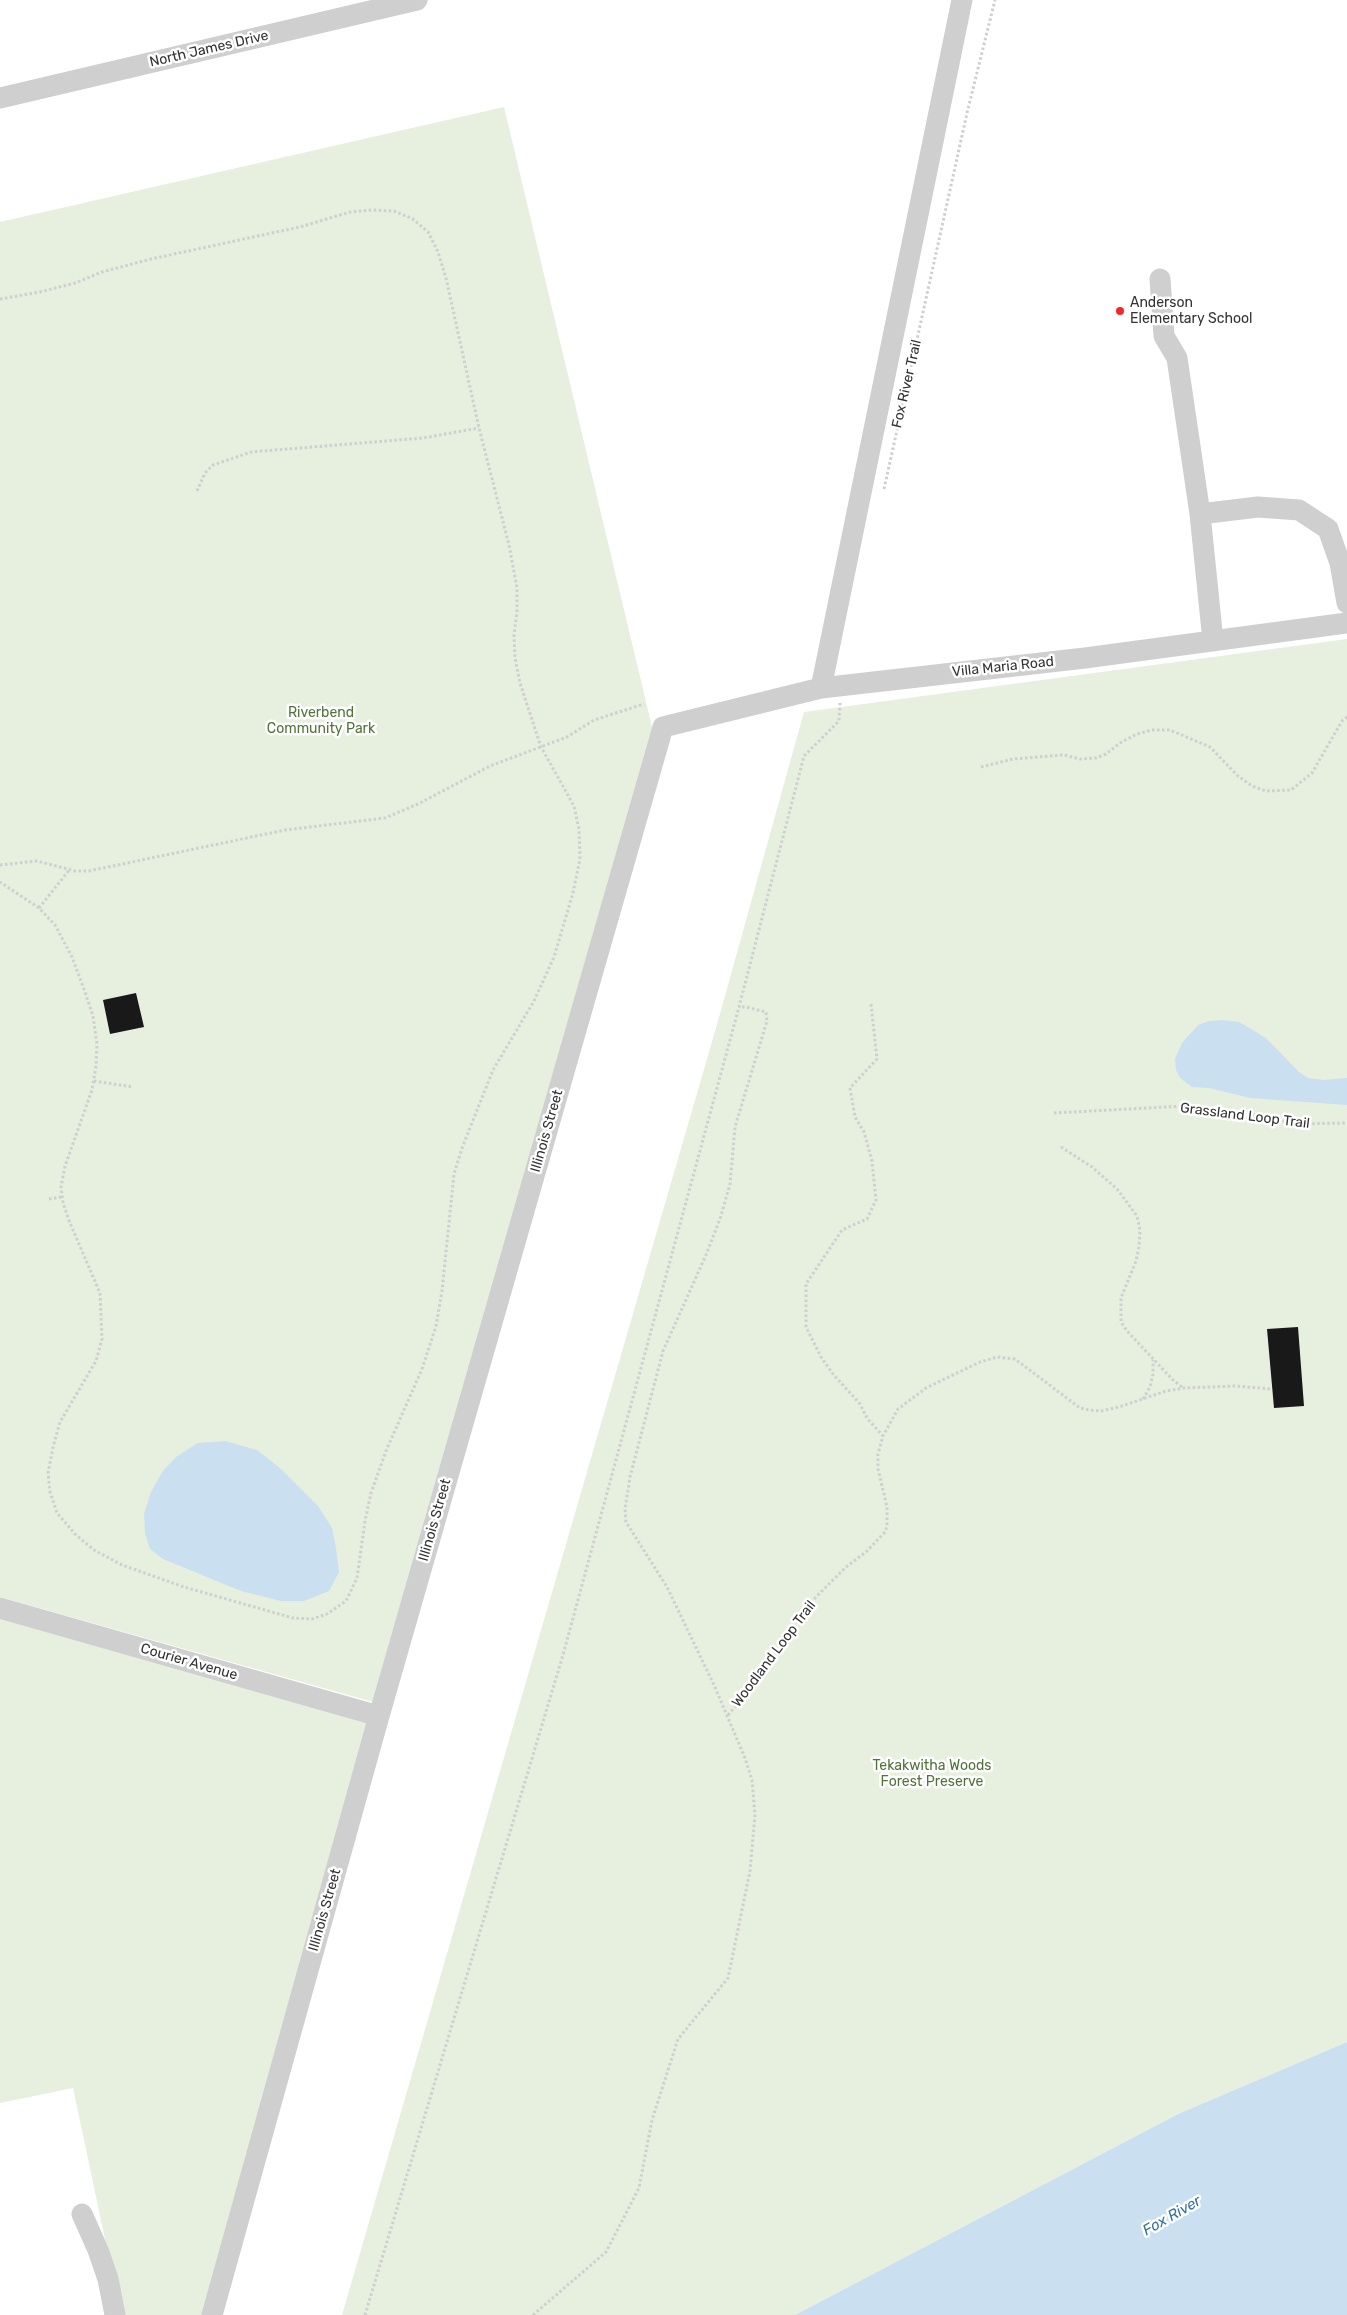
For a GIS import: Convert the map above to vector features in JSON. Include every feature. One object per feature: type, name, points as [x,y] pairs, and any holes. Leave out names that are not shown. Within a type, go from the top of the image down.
[{"type":"street","name":"North James Drive","points":[[0,98],[416,0]]},
{"type":"street","points":[[831,687],[962,0]]},
{"type":"street","points":[[1160,279],[1164,336],[1177,358],[1200,514],[1213,641]]},
{"type":"street","points":[[1200,514],[1258,507],[1300,510],[1328,529],[1340,563],[1347,603]]},
{"type":"street","name":"Villa Maria Road","points":[[663,727],[831,687],[1085,658],[1347,623]]},
{"type":"street","name":"Illinois Street","points":[[212,2315],[379,1716],[663,727]]},
{"type":"street","name":"Courier Avenue","points":[[0,1608],[379,1716]]},
{"type":"street","points":[[82,2214],[103,2264],[115,2315]]},
{"type":"path","name":"Fox River Trail","points":[[883,493],[967,113],[995,0]]},
{"type":"path","points":[[0,299],[40,292],[102,272],[300,227],[350,212],[372,210],[394,211],[413,219],[428,232],[438,252],[446,278],[479,428],[510,545],[517,588],[518,612],[514,635],[518,674],[527,709],[541,747],[574,806],[579,830],[580,859],[573,893],[554,957],[534,1001],[493,1070],[462,1148],[454,1174],[442,1291],[436,1326],[422,1369],[386,1451],[371,1494],[365,1521],[358,1578],[346,1601],[328,1614],[312,1619],[293,1618],[184,1588],[122,1565],[94,1550],[57,1513],[50,1492],[48,1473],[52,1447],[60,1422],[96,1361],[102,1339],[100,1293],[70,1223],[61,1187],[65,1166],[94,1081],[97,1044],[91,1008],[72,956],[55,925],[39,908],[0,882]]},
{"type":"path","points":[[197,491],[205,473],[214,465],[251,452],[423,438],[479,428]]},
{"type":"path","points":[[365,2315],[563,1655],[739,1007],[804,756],[839,721],[831,687]]},
{"type":"path","points":[[0,865],[37,861],[70,870],[88,871],[285,830],[385,818],[418,804],[490,766],[567,737],[594,720],[644,704]]},
{"type":"path","points":[[981,766],[1013,759],[1064,755],[1080,759],[1096,758],[1106,754],[1120,743],[1137,734],[1152,730],[1170,730],[1210,747],[1238,776],[1252,786],[1266,791],[1292,790],[1312,773],[1342,721],[1347,717]]},
{"type":"path","points":[[39,908],[70,870]]},
{"type":"path","points":[[871,1004],[877,1059],[850,1088],[855,1117],[864,1132],[872,1162],[876,1200],[867,1219],[842,1230],[806,1284],[806,1328],[821,1358],[832,1374],[860,1404],[867,1418],[883,1436],[898,1408],[908,1400],[952,1375],[997,1357],[1015,1359],[1080,1408],[1101,1411],[1166,1391],[1184,1388],[1235,1386],[1272,1388]]},
{"type":"path","name":"Woodland Loop Trail","points":[[739,1007],[746,1006],[766,1012],[767,1021],[736,1127],[730,1184],[721,1216],[706,1255],[662,1350],[630,1476],[625,1509],[626,1522],[667,1587],[728,1715],[761,1676],[805,1608],[885,1532],[887,1526],[886,1507],[878,1468],[878,1454],[883,1436]]},
{"type":"path","points":[[94,1081],[133,1087]]},
{"type":"path","name":"Grassland Loop Trail","points":[[1054,1113],[1184,1106],[1255,1115],[1296,1124],[1347,1123]]},
{"type":"path","points":[[1061,1147],[1092,1167],[1117,1190],[1137,1216],[1140,1230],[1139,1247],[1136,1261],[1121,1298],[1122,1322],[1127,1332],[1172,1380],[1184,1388]]},
{"type":"path","points":[[49,1199],[62,1197]]},
{"type":"path","points":[[1143,1399],[1150,1387],[1153,1374],[1153,1358]]},
{"type":"path","points":[[533,2315],[606,2252],[639,2188],[652,2120],[678,2039],[728,1978],[750,1871],[755,1815],[752,1780],[728,1715]]},
{"type":"green space","name":"Riverbend Community Park","points":[[504,107],[652,727],[373,1702],[0,1597],[0,222]]},
{"type":"green space","name":"Tekakwitha Woods Forest Preserve","points":[[1347,639],[1347,2042],[1178,2114],[795,2315],[342,2315],[716,1028],[804,712]]},
{"type":"green space","points":[[0,1617],[370,1721],[202,2315],[121,2315],[73,2088],[0,2103]]},
{"type":"water","points":[[1209,1021],[1239,1022],[1266,1038],[1299,1072],[1308,1078],[1324,1080],[1347,1078],[1347,1105],[1250,1098],[1209,1088],[1192,1087],[1180,1078],[1176,1070],[1175,1059],[1182,1043],[1198,1025]]},
{"type":"water","points":[[225,1441],[257,1450],[281,1469],[318,1506],[332,1528],[336,1548],[339,1572],[329,1591],[304,1601],[281,1601],[241,1591],[163,1559],[150,1549],[145,1533],[144,1514],[151,1492],[163,1471],[176,1457],[198,1443]]},
{"type":"water","name":"Fox River","points":[[1347,2042],[1347,2315],[795,2315],[1178,2114]]},
{"type":"building","points":[[136,993],[144,1027],[110,1034],[103,1000]]},
{"type":"building","points":[[1298,1327],[1304,1406],[1274,1408],[1267,1329]]},
{"type":"place","name":"Anderson Elementary School","points":[[1120,311]]}]
